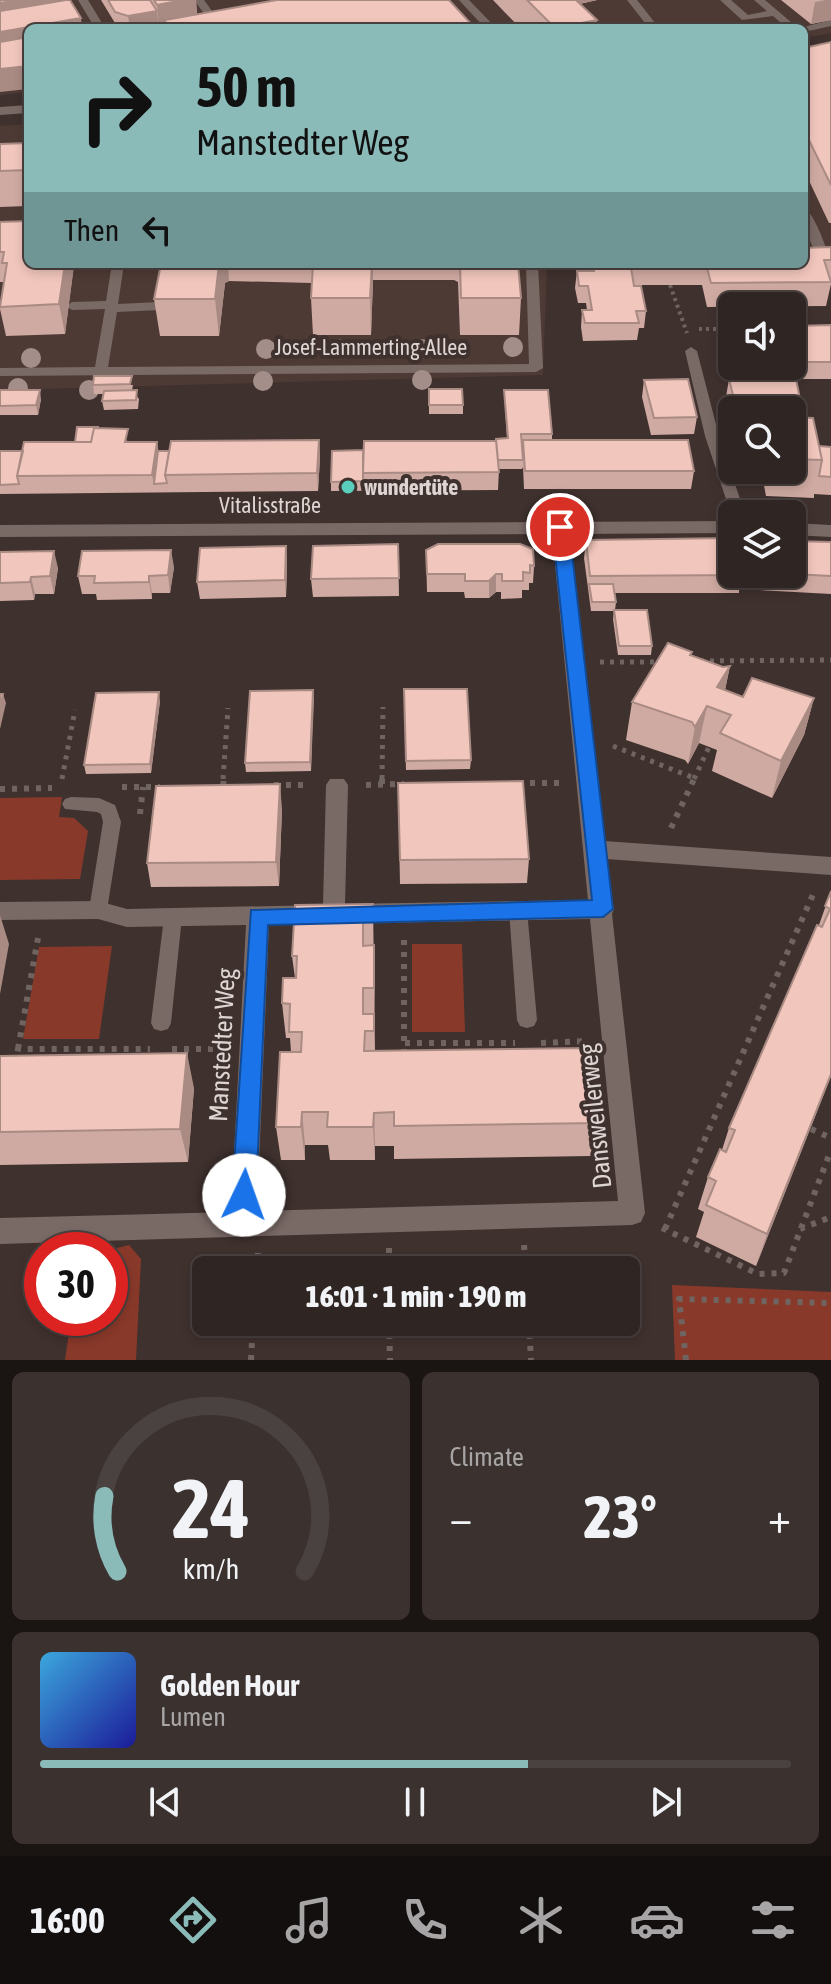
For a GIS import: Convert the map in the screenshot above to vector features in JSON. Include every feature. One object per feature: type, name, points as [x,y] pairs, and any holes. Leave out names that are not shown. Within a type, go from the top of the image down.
[{"type":"street","points":[[0,111],[24,109]]},
{"type":"street","name":"Dansweilerweg","points":[[0,1231],[632,1213],[603,909],[560,527]]},
{"type":"street","name":"Vitalisstraße","points":[[0,531],[718,527]]},
{"type":"street","points":[[806,530],[831,531]]},
{"type":"street","points":[[334,913],[337,785]]},
{"type":"street","points":[[596,849],[822,865]]},
{"type":"street","points":[[0,911],[98,910],[127,918],[603,909]]},
{"type":"street","name":"Manstedter Weg","points":[[243,1225],[258,916]]},
{"type":"lane","points":[[83,0],[98,24]]},
{"type":"lane","points":[[199,0],[216,24]]},
{"type":"lane","points":[[464,0],[487,24]]},
{"type":"lane","points":[[632,0],[651,24]]},
{"type":"lane","points":[[725,0],[746,18],[774,13]]},
{"type":"lane","points":[[759,0],[788,24]]},
{"type":"lane","points":[[808,28],[831,23]]},
{"type":"lane","points":[[809,232],[827,269]]},
{"type":"lane","points":[[101,371],[117,268]]},
{"type":"lane","name":"Josef-Lammerting-Allee","points":[[0,372],[536,368],[532,268]]},
{"type":"lane","points":[[72,306],[159,306]]},
{"type":"lane","points":[[691,351],[712,436],[733,500]]},
{"type":"lane","points":[[71,804],[99,805],[109,810],[112,822],[98,910]]},
{"type":"lane","points":[[518,910],[527,1020]]},
{"type":"lane","points":[[161,1023],[173,917]]},
{"type":"path","points":[[670,285],[691,351]]},
{"type":"path","points":[[686,329],[718,329]]},
{"type":"path","points":[[695,661],[831,660]]},
{"type":"path","points":[[574,663],[664,662]]},
{"type":"path","points":[[382,784],[383,707]]},
{"type":"path","points":[[223,786],[228,708]]},
{"type":"path","points":[[0,789],[61,788],[75,710]]},
{"type":"path","points":[[584,744],[609,745],[694,778]]},
{"type":"path","points":[[658,854],[709,747]]},
{"type":"path","points":[[508,783],[589,782]]},
{"type":"path","points":[[266,785],[408,784]]},
{"type":"path","points":[[207,786],[237,785]]},
{"type":"path","points":[[116,787],[175,786]]},
{"type":"path","points":[[665,1229],[815,888],[822,865]]},
{"type":"path","points":[[12,1079],[44,909]]},
{"type":"path","points":[[404,911],[404,1064]]},
{"type":"path","points":[[404,1043],[616,1040]]},
{"type":"path","points":[[18,1049],[252,1049]]},
{"type":"path","points":[[811,1129],[831,1138]]},
{"type":"path","points":[[632,1213],[758,1274],[784,1273],[831,1150]]},
{"type":"path","points":[[799,1230],[831,1217]]},
{"type":"path","points":[[686,1360],[679,1299],[831,1303]]},
{"type":"path","points":[[251,1360],[252,1336]]},
{"type":"path","points":[[389,1336],[390,1360]]},
{"type":"path","points":[[530,1336],[531,1360]]},
{"type":"shaded area","points":[[0,0],[831,0],[831,33],[808,37],[808,24],[24,24],[24,92],[0,95]]},
{"type":"shaded area","points":[[831,72],[831,247],[808,249],[808,77]]},
{"type":"shaded area","points":[[24,124],[24,268],[547,268],[543,375],[0,390],[0,126]]},
{"type":"shaded area","points":[[62,797],[59,817],[74,818],[88,831],[80,879],[0,880],[0,798]]},
{"type":"shaded area","points":[[412,944],[462,944],[465,1032],[412,1032]]},
{"type":"shaded area","points":[[112,946],[99,1039],[23,1039],[39,947]]},
{"type":"shaded area","points":[[128,1245],[141,1259],[136,1360],[65,1360],[68,1336],[128,1336]]},
{"type":"shaded area","points":[[672,1285],[831,1292],[831,1360],[675,1360]]},
{"type":"building","points":[[70,0],[81,18],[24,24],[24,28],[0,32],[0,11]]},
{"type":"building","points":[[108,0],[150,0],[157,11],[128,16],[115,12]]},
{"type":"building","points":[[154,0],[183,0],[157,5]]},
{"type":"building","points":[[277,0],[449,0],[471,24],[166,24],[165,20]]},
{"type":"building","points":[[527,0],[576,0],[597,20],[576,24],[551,24]]},
{"type":"building","points":[[24,38],[24,66],[0,69],[0,42]]},
{"type":"building","points":[[831,42],[831,185],[808,138],[808,47]]},
{"type":"building","points":[[24,143],[24,170],[0,171],[0,144]]},
{"type":"building","points":[[24,221],[24,268],[64,268],[59,304],[0,307],[7,263],[2,263],[4,252],[0,252],[0,222]]},
{"type":"building","points":[[831,247],[831,260],[824,260],[831,282],[711,283],[707,268],[808,268],[808,248]]},
{"type":"building","points":[[160,268],[219,268],[215,299],[154,299]]},
{"type":"building","points":[[313,268],[372,268],[370,298],[311,298]]},
{"type":"building","points":[[460,268],[518,268],[521,298],[461,298]]},
{"type":"building","points":[[594,268],[631,268],[634,286],[641,286],[646,311],[636,311],[639,323],[585,323],[582,310],[592,310],[588,286],[579,286],[577,271],[594,271]]},
{"type":"building","points":[[831,325],[831,362],[806,362],[806,326]]},
{"type":"building","points":[[94,376],[132,376],[130,384],[93,385]]},
{"type":"building","points":[[688,379],[697,417],[654,418],[644,380]]},
{"type":"building","points":[[729,380],[796,380],[799,396],[733,396]]},
{"type":"building","points":[[429,389],[462,389],[463,405],[429,405]]},
{"type":"building","points":[[0,390],[40,390],[36,405],[0,406]]},
{"type":"building","points":[[137,390],[136,400],[102,401],[104,391]]},
{"type":"building","points":[[504,390],[548,390],[552,434],[521,434],[523,460],[498,460],[496,439],[508,438]]},
{"type":"building","points":[[806,418],[813,418],[822,460],[806,459]]},
{"type":"building","points":[[77,427],[98,428],[94,428],[91,442],[75,442]]},
{"type":"building","points":[[94,428],[128,429],[125,442],[157,442],[152,475],[17,476],[24,442],[91,442]]},
{"type":"building","points":[[319,440],[317,473],[165,475],[171,441]]},
{"type":"building","points":[[523,440],[688,440],[694,471],[525,471]]},
{"type":"building","points":[[364,441],[496,441],[499,472],[363,473]]},
{"type":"building","points":[[819,446],[831,447],[831,477],[819,476],[822,460]]},
{"type":"building","points":[[363,450],[363,481],[331,482],[332,451]]},
{"type":"building","points":[[0,451],[23,451],[17,476],[19,484],[0,485]]},
{"type":"building","points":[[158,451],[169,451],[165,475],[167,483],[154,484]]},
{"type":"building","points":[[718,538],[718,575],[590,576],[586,540]]},
{"type":"building","points":[[806,541],[831,542],[831,576],[806,575]]},
{"type":"building","points":[[398,544],[399,578],[311,579],[313,546]]},
{"type":"building","points":[[438,544],[520,544],[533,549],[534,566],[530,565],[530,573],[523,572],[523,581],[502,581],[502,574],[496,574],[489,581],[465,581],[465,574],[427,574],[426,550]]},
{"type":"building","points":[[286,546],[285,580],[197,582],[200,548]]},
{"type":"building","points":[[171,550],[168,575],[149,576],[149,582],[94,583],[95,576],[78,576],[82,551]]},
{"type":"building","points":[[54,551],[50,576],[31,577],[30,582],[0,583],[0,552]]},
{"type":"building","points":[[589,584],[613,584],[616,602],[592,602]]},
{"type":"building","points":[[614,610],[647,610],[652,646],[619,646]]},
{"type":"building","points":[[668,643],[692,652],[690,655],[723,667],[730,666],[717,687],[743,697],[752,678],[814,698],[781,761],[720,733],[731,715],[707,706],[695,727],[692,722],[632,702]]},
{"type":"building","points":[[404,689],[467,689],[471,760],[406,761]]},
{"type":"building","points":[[313,690],[310,762],[245,763],[250,691]]},
{"type":"building","points":[[159,692],[150,764],[84,765],[96,693]]},
{"type":"building","points":[[523,781],[529,859],[400,860],[398,783]]},
{"type":"building","points":[[280,784],[276,862],[147,863],[156,786]]},
{"type":"building","points":[[831,891],[831,1074],[767,1234],[706,1205],[716,1181],[708,1177],[720,1149],[726,1152],[735,1130],[729,1128],[817,925],[822,927],[830,909],[825,906]]},
{"type":"building","points":[[373,904],[374,921],[363,921],[363,946],[374,945],[374,988],[363,988],[363,1014],[374,1014],[374,1031],[365,1031],[364,1051],[590,1048],[598,1123],[394,1126],[394,1112],[374,1113],[373,1127],[327,1127],[328,1112],[302,1112],[301,1127],[276,1127],[280,1052],[301,1052],[302,1032],[289,1032],[290,1004],[282,1003],[283,978],[296,978],[297,956],[292,956],[295,905]]},
{"type":"building","points":[[187,1053],[180,1129],[0,1132],[0,1056]]},
{"type":"place","name":"wundertüte","points":[[348,487]]},
{"type":"route","points":[[244,1195],[258,916],[603,909],[560,527]]}]
